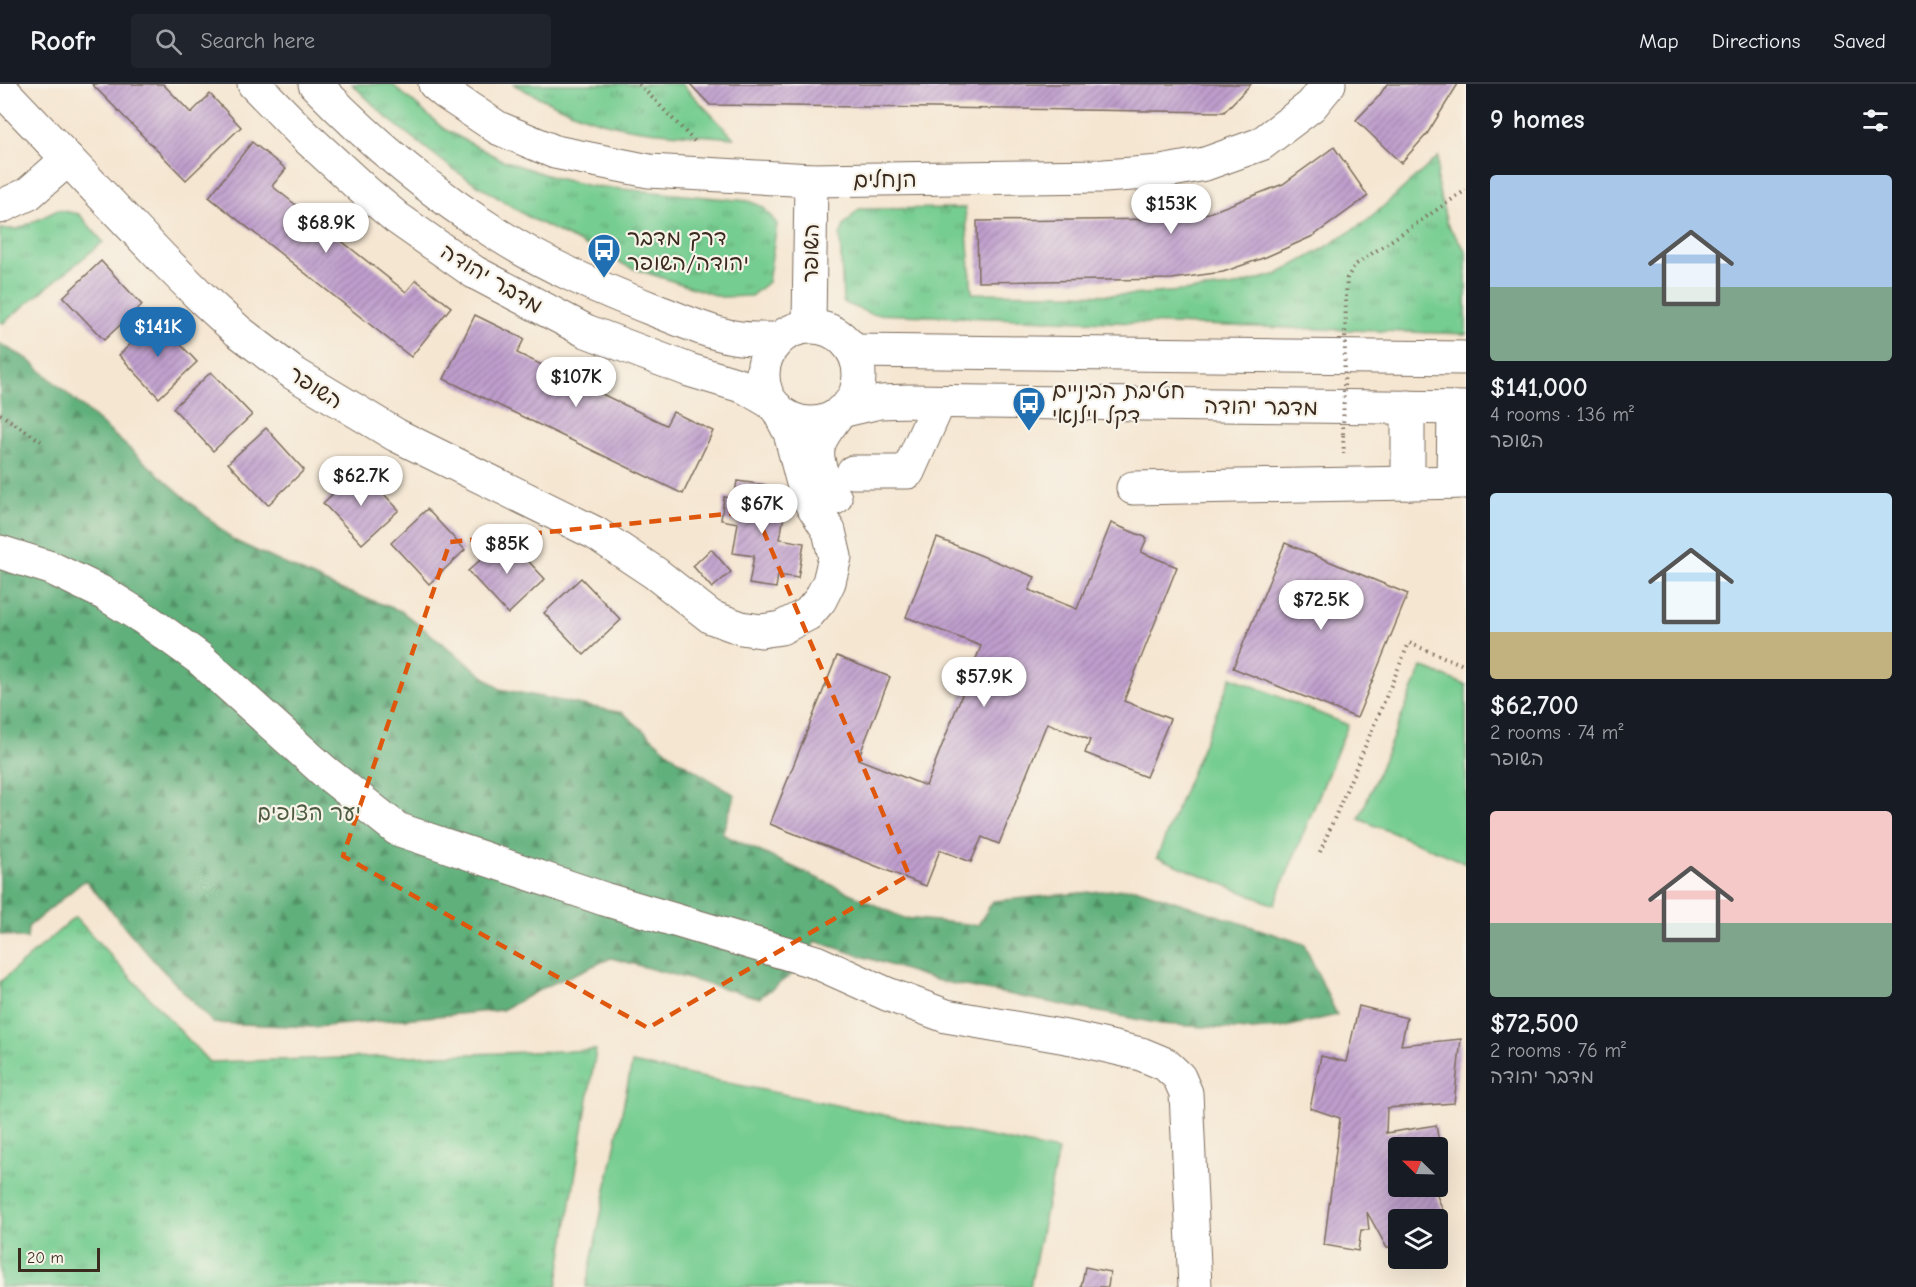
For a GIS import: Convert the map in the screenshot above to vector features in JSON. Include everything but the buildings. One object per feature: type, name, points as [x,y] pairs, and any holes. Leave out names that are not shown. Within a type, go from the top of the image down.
[{"type":"street","name":"מדבר יהודה","points":[[254,84],[304,135],[366,192],[397,218],[474,272],[586,330],[689,370],[745,387],[775,405]]},
{"type":"street","name":"מדבר יהודה","points":[[315,84],[364,132],[423,183],[497,235],[604,290],[704,328],[734,337],[779,339]]},
{"type":"street","name":"הנחלים","points":[[435,84],[498,128],[555,152],[649,171],[811,180],[1104,176],[1161,172],[1205,164],[1261,144],[1311,106],[1329,84]]},
{"type":"street","name":"השופר","points":[[0,88],[160,257],[203,299],[238,332],[293,373],[396,435],[595,533],[655,573],[711,617],[725,624],[761,632],[781,628],[808,614],[820,600],[829,582],[835,557],[829,531],[811,503],[804,487],[790,433],[775,405]]},
{"type":"street","points":[[0,207],[28,194],[68,159]]},
{"type":"street","name":"השופר","points":[[809,326],[811,180]]},
{"type":"street","points":[[809,326],[828,329],[842,338],[853,351],[859,367],[857,389],[849,404],[839,413],[821,422],[799,421],[784,415],[775,405],[764,382],[764,366],[770,350],[779,339],[793,330],[809,326]]},
{"type":"street","points":[[853,351],[1466,358]]},
{"type":"street","name":"מדבר יהודה","points":[[839,413],[880,402],[1460,408]]},
{"type":"street","points":[[854,472],[908,472],[939,402]]},
{"type":"street","points":[[1408,407],[1408,483]]},
{"type":"street","points":[[1133,488],[1459,482],[1460,408]]},
{"type":"street","name":"השופר","points":[[694,604],[730,637],[766,650],[787,649],[808,641],[823,630],[838,612],[854,574],[856,557],[854,538],[849,522],[824,479],[819,459],[819,444],[839,413]]},
{"type":"street","points":[[0,552],[51,568],[105,594],[145,619],[199,658],[324,771],[397,829],[604,899],[816,962],[887,994],[946,1016],[1072,1038],[1141,1054],[1165,1064],[1179,1077],[1186,1093],[1196,1287]]},
{"type":"path","points":[[639,84],[728,175]]},
{"type":"path","points":[[1346,459],[1343,453],[1343,434],[1347,278],[1355,265],[1466,190]]},
{"type":"path","points":[[0,414],[41,441]]},
{"type":"path","points":[[1320,852],[1408,643],[1466,666]]},
{"type":"highlighted area","points":[[755,511],[909,875],[648,1028],[343,856],[450,542]]},
{"type":"green space","points":[[352,84],[392,84],[444,129],[500,159],[552,177],[590,186],[748,201],[763,207],[777,224],[768,282],[751,296],[721,297],[629,267],[530,218],[454,170],[387,118]]},
{"type":"green space","points":[[513,84],[682,84],[734,138],[656,132],[610,124],[560,107]]},
{"type":"green space","points":[[1438,157],[1437,183],[1447,224],[1466,251],[1466,334],[871,314],[843,302],[840,235],[845,224],[859,209],[965,208],[972,293],[1131,295],[1231,287],[1278,274],[1323,249],[1367,221]]},
{"type":"green space","points":[[58,210],[79,214],[103,242],[3,323],[0,321],[0,229],[18,229]]},
{"type":"green space","name":"יער הצופים","points":[[0,344],[28,359],[233,540],[337,588],[401,611],[500,689],[623,713],[678,760],[735,795],[722,834],[903,918],[978,925],[993,901],[1135,888],[1304,944],[1337,1015],[1281,1028],[1250,1030],[1161,1024],[939,981],[815,941],[806,964],[759,998],[611,958],[547,986],[502,1010],[315,1027],[213,1023],[154,961],[85,880],[28,927],[27,939],[0,934]]},
{"type":"green space","points":[[1422,667],[1466,685],[1466,863],[1359,819]]},
{"type":"green space","points":[[1231,677],[1348,725],[1274,905],[1157,857]]},
{"type":"green space","points":[[75,917],[209,1062],[596,1050],[557,1287],[0,1287],[0,982]]},
{"type":"green space","points":[[632,1063],[1058,1151],[1030,1287],[586,1287]]},
{"type":"place","name":"דרך מדבר יהודה/השופר","points":[[604,279]]},
{"type":"place","name":"חטיבת הביניים דקל וילנאי","points":[[1029,432]]}]
